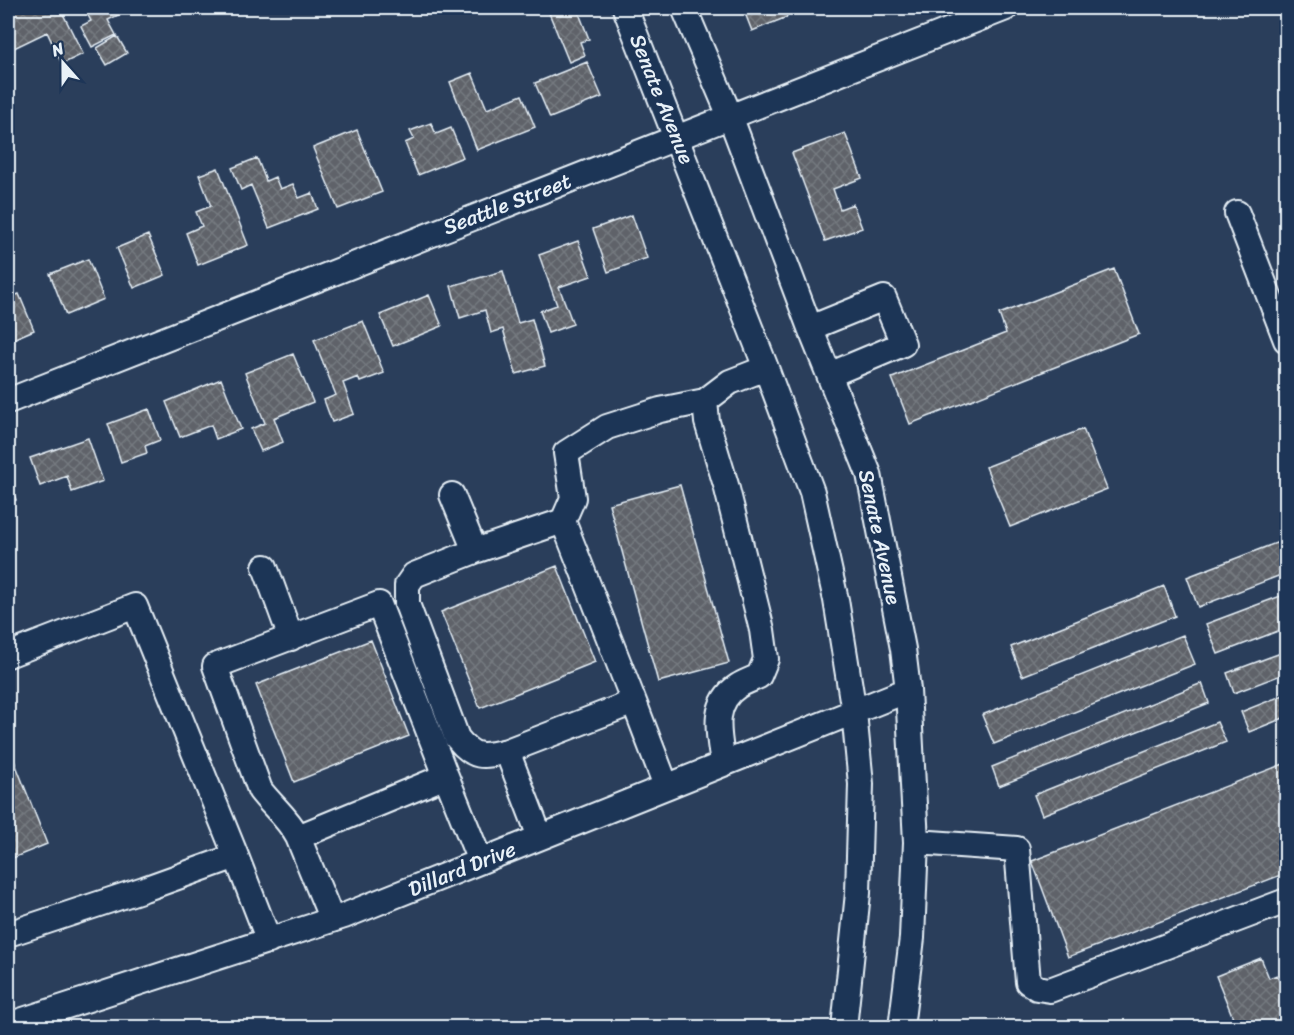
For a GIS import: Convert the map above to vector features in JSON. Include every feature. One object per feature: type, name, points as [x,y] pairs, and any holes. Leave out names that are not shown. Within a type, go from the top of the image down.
[{"type":"street","name":"Senate Avenue","points":[[625,8],[677,137],[812,492],[836,600],[854,712],[861,784],[858,893],[844,1028]]},
{"type":"street","name":"Senate Avenue","points":[[684,8],[730,116],[810,328],[869,474],[903,649],[908,690],[916,843],[912,938],[901,1028]]},
{"type":"street","name":"Seattle Street","points":[[8,401],[1006,8]]},
{"type":"street","points":[[1237,213],[1287,340]]},
{"type":"street","points":[[810,328],[884,298],[903,344],[829,375]]},
{"type":"street","points":[[666,786],[563,521],[573,498],[566,453],[607,427],[660,410],[705,401],[730,382],[766,368]]},
{"type":"street","points":[[705,401],[707,422],[726,485],[762,630],[766,659],[759,676],[738,686],[723,701],[717,723],[723,763]]},
{"type":"street","points":[[452,495],[475,551]]},
{"type":"street","points":[[563,521],[414,575],[407,585],[406,604],[457,738],[467,750],[475,754],[491,755],[507,751],[634,702]]},
{"type":"street","points":[[265,567],[291,638]]},
{"type":"street","points":[[332,920],[290,822],[260,790],[215,666],[379,604],[480,861]]},
{"type":"street","points":[[8,655],[135,606],[237,856],[269,941]]},
{"type":"street","name":"Dillard Drive","points":[[8,1025],[332,920],[908,690]]},
{"type":"street","points":[[507,751],[540,837]]},
{"type":"street","points":[[298,837],[446,776]]},
{"type":"street","points":[[916,843],[1017,849],[1028,982],[1037,988],[1050,990],[1287,901]]},
{"type":"street","points":[[8,934],[237,856]]},
{"type":"building","points":[[15,8],[60,8],[83,54],[62,64],[47,32],[12,49],[8,41],[8,11]]},
{"type":"building","points":[[84,8],[132,8],[108,20],[116,35],[92,47],[81,26],[91,21]]},
{"type":"building","points":[[547,8],[577,8],[589,39],[580,42],[585,55],[569,62]]},
{"type":"building","points":[[743,8],[783,8],[787,17],[752,31]]},
{"type":"building","points":[[117,36],[127,53],[107,65],[97,48]]},
{"type":"building","points":[[587,62],[602,97],[550,118],[535,83]]},
{"type":"building","points":[[472,73],[487,109],[522,95],[535,127],[477,150],[450,82]]},
{"type":"building","points":[[431,123],[436,134],[451,128],[463,157],[418,175],[405,143],[414,139],[410,131]]},
{"type":"building","points":[[357,130],[382,192],[338,209],[313,148]]},
{"type":"building","points":[[845,133],[862,178],[833,189],[840,209],[853,204],[862,228],[825,241],[792,153]]},
{"type":"building","points":[[257,158],[266,181],[275,177],[280,189],[293,184],[299,198],[312,193],[318,209],[269,228],[251,185],[241,190],[232,168]]},
{"type":"building","points":[[218,168],[248,245],[198,265],[186,233],[202,226],[196,212],[211,206],[199,175]]},
{"type":"building","points":[[632,215],[647,258],[608,272],[593,229]]},
{"type":"building","points":[[148,235],[165,275],[134,288],[117,248]]},
{"type":"building","points":[[578,241],[591,276],[559,287],[573,324],[548,333],[540,311],[557,305],[539,255]]},
{"type":"building","points":[[88,259],[104,299],[66,315],[50,274]]},
{"type":"building","points":[[1114,269],[1139,334],[910,424],[892,378],[1006,333],[999,314]]},
{"type":"building","points":[[503,271],[518,323],[532,319],[545,366],[516,374],[503,329],[491,333],[485,310],[460,318],[451,286]]},
{"type":"building","points":[[19,294],[34,330],[8,341],[8,298]]},
{"type":"building","points":[[429,295],[442,326],[393,346],[380,315]]},
{"type":"building","points":[[363,321],[384,373],[360,382],[358,377],[343,383],[354,414],[332,422],[324,400],[336,395],[314,340]]},
{"type":"building","points":[[293,354],[313,402],[274,418],[283,442],[261,451],[251,429],[265,423],[245,373]]},
{"type":"building","points":[[221,379],[241,429],[216,439],[211,425],[180,437],[166,402]]},
{"type":"building","points":[[149,409],[160,440],[145,446],[147,453],[121,462],[108,424]]},
{"type":"building","points":[[1083,429],[1107,489],[1010,527],[986,467]]},
{"type":"building","points":[[88,438],[103,481],[72,492],[67,476],[40,486],[30,458]]},
{"type":"building","points":[[8,476],[16,500],[8,503]]},
{"type":"building","points":[[680,485],[729,663],[658,682],[609,504]]},
{"type":"building","points":[[1284,540],[1286,573],[1198,607],[1187,577]]},
{"type":"building","points":[[557,566],[595,662],[480,708],[441,612]]},
{"type":"building","points":[[1164,586],[1175,616],[1022,676],[1011,647]]},
{"type":"building","points":[[1286,594],[1286,628],[1218,654],[1206,624]]},
{"type":"building","points":[[1183,635],[1195,664],[994,744],[982,715]]},
{"type":"building","points":[[371,640],[409,736],[294,782],[256,685]]},
{"type":"building","points":[[1286,651],[1286,673],[1234,693],[1227,673]]},
{"type":"building","points":[[1202,683],[1209,703],[999,786],[992,767]]},
{"type":"building","points":[[1286,694],[1286,717],[1249,732],[1241,712]]},
{"type":"building","points":[[1217,722],[1226,742],[1042,815],[1034,795]]},
{"type":"building","points":[[8,745],[47,844],[8,860]]},
{"type":"building","points":[[1286,763],[1286,873],[1068,957],[1032,861]]},
{"type":"building","points":[[1261,958],[1269,978],[1277,975],[1286,999],[1286,1028],[1243,1028],[1239,1018],[1234,1020],[1216,976]]}]
